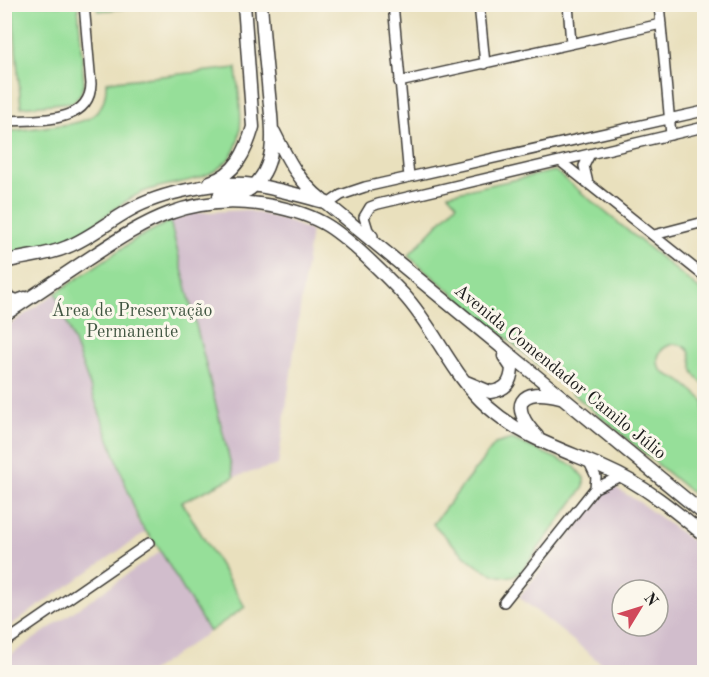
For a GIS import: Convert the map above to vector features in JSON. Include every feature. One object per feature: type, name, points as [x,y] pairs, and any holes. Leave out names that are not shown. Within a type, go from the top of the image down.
[{"type":"main road","points":[[182,191],[221,178],[240,160],[247,146],[253,127],[244,4]]},
{"type":"main road","points":[[4,315],[135,228],[179,206],[200,199],[242,193],[254,185],[264,171],[270,156],[273,130],[261,4]]},
{"type":"main road","points":[[273,130],[299,179],[327,203]]},
{"type":"main road","name":"Avenida Comendador Camilo Júlio","points":[[4,262],[64,248],[90,237],[130,210],[161,196],[182,191],[235,184],[254,185],[327,203],[705,514]]},
{"type":"main road","points":[[155,219],[196,206],[224,202],[280,207],[324,224],[365,257],[405,296],[439,342],[473,395],[491,410],[514,428],[545,444],[638,485],[705,535]]},
{"type":"main road","points":[[4,270],[42,254]]},
{"type":"main road","points":[[4,296],[17,301],[39,292]]},
{"type":"main road","points":[[463,380],[490,392],[506,387],[512,376],[512,368],[508,360],[473,325]]},
{"type":"main road","points":[[545,444],[526,425],[520,408],[532,394],[545,393],[564,398]]},
{"type":"street","points":[[4,121],[66,117],[84,105],[91,84],[84,4]]},
{"type":"street","points":[[393,4],[409,177]]},
{"type":"street","points":[[479,4],[485,64]]},
{"type":"street","points":[[568,4],[571,44]]},
{"type":"street","points":[[659,4],[671,135]]},
{"type":"street","points":[[399,82],[661,24]]},
{"type":"street","points":[[327,203],[341,195],[365,187],[705,111]]},
{"type":"street","points":[[365,187],[370,207],[705,127]]},
{"type":"street","points":[[525,151],[521,160],[525,170]]},
{"type":"street","points":[[511,154],[516,159],[515,170],[511,173]]},
{"type":"street","points":[[588,183],[584,166],[590,154]]},
{"type":"street","points":[[560,161],[705,276]]},
{"type":"street","name":"Avenida Comendador Camilo Júlio","points":[[370,207],[364,217],[364,223],[394,257]]},
{"type":"street","points":[[654,234],[705,222]]},
{"type":"street","points":[[666,245],[671,235],[680,228]]},
{"type":"street","points":[[589,462],[596,477],[595,488]]},
{"type":"street","points":[[504,602],[595,488],[621,476]]},
{"type":"street","points":[[4,643],[149,543]]},
{"type":"shaded area","points":[[246,210],[282,219],[311,231],[278,465],[234,477],[170,221],[192,213]]},
{"type":"shaded area","points":[[56,293],[139,524],[146,532],[5,629],[5,328]]},
{"type":"shaded area","points":[[609,487],[616,488],[639,502],[704,550],[704,672],[612,672],[519,597]]},
{"type":"shaded area","points":[[161,551],[209,632],[150,672],[5,672],[5,659]]},
{"type":"green space","points":[[5,4],[78,5],[84,84],[80,95],[73,102],[21,107],[13,13],[5,13]]},
{"type":"green space","points":[[97,4],[171,4],[98,11],[97,5]]},
{"type":"green space","points":[[236,68],[240,133],[233,153],[225,163],[204,176],[155,188],[134,196],[86,230],[69,239],[5,258],[5,132],[83,121],[97,112],[102,104],[106,82]]},
{"type":"green space","points":[[555,171],[704,293],[704,385],[694,373],[690,354],[679,344],[670,345],[662,350],[658,363],[664,372],[682,382],[704,401],[704,503],[408,256],[457,204],[448,194]]},
{"type":"green space","name":"Área de Preservação Permanente","points":[[170,221],[234,477],[182,502],[245,607],[209,632],[158,547],[140,524],[56,293],[136,239]]},
{"type":"green space","points":[[512,439],[574,466],[584,478],[584,487],[521,572],[509,576],[497,576],[473,563],[433,524],[495,444]]}]
